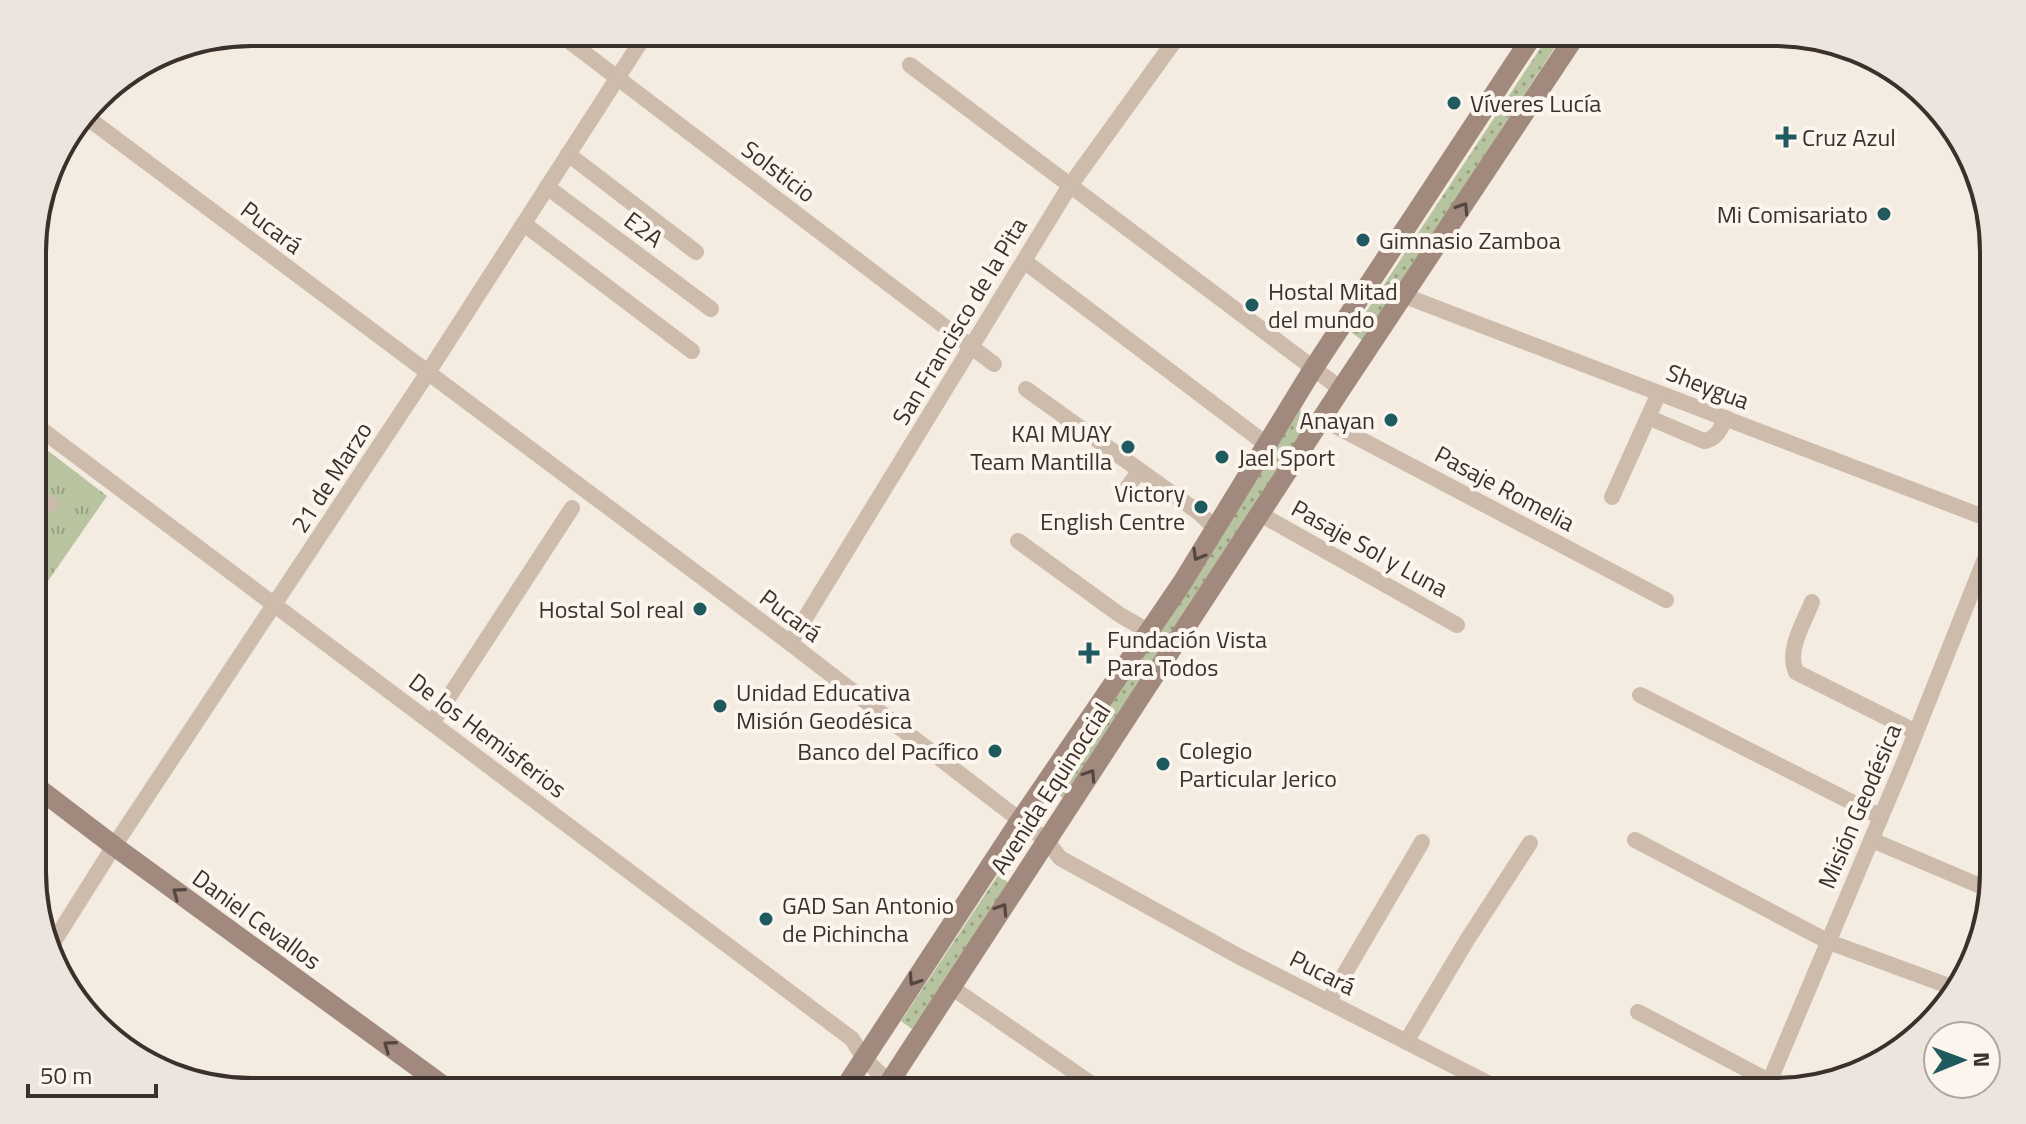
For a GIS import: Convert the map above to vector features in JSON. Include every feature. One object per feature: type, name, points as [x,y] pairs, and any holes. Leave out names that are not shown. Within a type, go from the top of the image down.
[{"type":"main road","name":"Avenida Equinoccial","points":[[851,1078],[1019,822],[1182,583],[1313,369],[1526,46]]},
{"type":"main road","name":"Avenida Equinoccial","points":[[899,1078],[951,987],[1569,46]]},
{"type":"main road","name":"Daniel Cevallos","points":[[46,794],[433,1078]]},
{"type":"street","name":"Solsticio","points":[[576,46],[994,364]]},
{"type":"street","name":"21 de Marzo","points":[[57,937],[427,374],[638,46]]},
{"type":"street","name":"San Francisco de la Pita","points":[[790,643],[1069,187],[1171,46]]},
{"type":"street","points":[[910,65],[1341,389]]},
{"type":"street","name":"Pucará","points":[[93,122],[790,643],[1047,841],[1060,858],[1477,1078]]},
{"type":"street","points":[[568,154],[696,252]]},
{"type":"street","name":"E2A","points":[[547,187],[711,309]]},
{"type":"street","points":[[524,224],[692,351]]},
{"type":"street","points":[[1024,261],[1266,444]]},
{"type":"street","name":"Sheygua","points":[[1405,296],[1980,516]]},
{"type":"street","points":[[1026,389],[1198,512],[1214,527]]},
{"type":"street","points":[[1612,497],[1659,393]]},
{"type":"street","points":[[1657,421],[1704,441],[1718,434],[1726,418]]},
{"type":"street","name":"Pasaje Romelia","points":[[1322,419],[1666,600]]},
{"type":"street","name":"De los Hemisferios","points":[[46,433],[852,1039],[863,1058],[882,1078]]},
{"type":"street","points":[[1125,491],[1139,471]]},
{"type":"street","points":[[46,501],[50,504]]},
{"type":"street","points":[[432,723],[572,508]]},
{"type":"street","name":"Pasaje Sol y Luna","points":[[1260,514],[1457,625]]},
{"type":"street","points":[[1018,541],[1120,615],[1148,631]]},
{"type":"street","name":"Misión Geodésica","points":[[1770,1078],[1872,840],[1980,571]]},
{"type":"street","points":[[1812,602],[1793,650],[1792,663],[1796,672],[1916,732]]},
{"type":"street","points":[[1640,695],[1881,817]]},
{"type":"street","points":[[1635,840],[1829,942],[1945,985]]},
{"type":"street","points":[[1872,840],[1980,886]]},
{"type":"street","points":[[1328,1002],[1422,842]]},
{"type":"street","points":[[1406,1042],[1530,843]]},
{"type":"street","points":[[951,987],[1083,1078]]},
{"type":"street","points":[[1638,1012],[1753,1078]]},
{"type":"green space","points":[[1542,46],[1556,46],[1363,341],[1352,333]]},
{"type":"green space","points":[[1300,410],[1311,418],[1063,798],[1051,791]]},
{"type":"green space","points":[[46,449],[107,496],[46,584]]},
{"type":"green space","points":[[998,875],[1009,883],[912,1029],[901,1021]]},
{"type":"place","name":"Víveres Lucía","points":[[1454,103]]},
{"type":"place","name":"Cruz Azul","points":[[1786,137]]},
{"type":"place","name":"Mi Comisariato","points":[[1884,214]]},
{"type":"place","name":"Gimnasio Zamboa","points":[[1363,240]]},
{"type":"place","name":"Hostal Mitad del mundo","points":[[1252,305]]},
{"type":"place","name":"Anayan","points":[[1391,420]]},
{"type":"place","name":"KAI MUAY Team Mantilla","points":[[1128,447]]},
{"type":"place","name":"Jael Sport","points":[[1222,457]]},
{"type":"place","name":"Victory English Centre","points":[[1201,507]]},
{"type":"place","name":"Hostal Sol real","points":[[700,609]]},
{"type":"place","name":"Fundación Vista Para Todos","points":[[1089,653]]},
{"type":"place","name":"Unidad Educativa Misión Geodésica","points":[[720,706]]},
{"type":"place","name":"Banco del Pacífico","points":[[995,751]]},
{"type":"place","name":"Colegio Particular Jerico","points":[[1163,764]]},
{"type":"place","name":"GAD San Antonio de Pichincha","points":[[766,919]]}]
